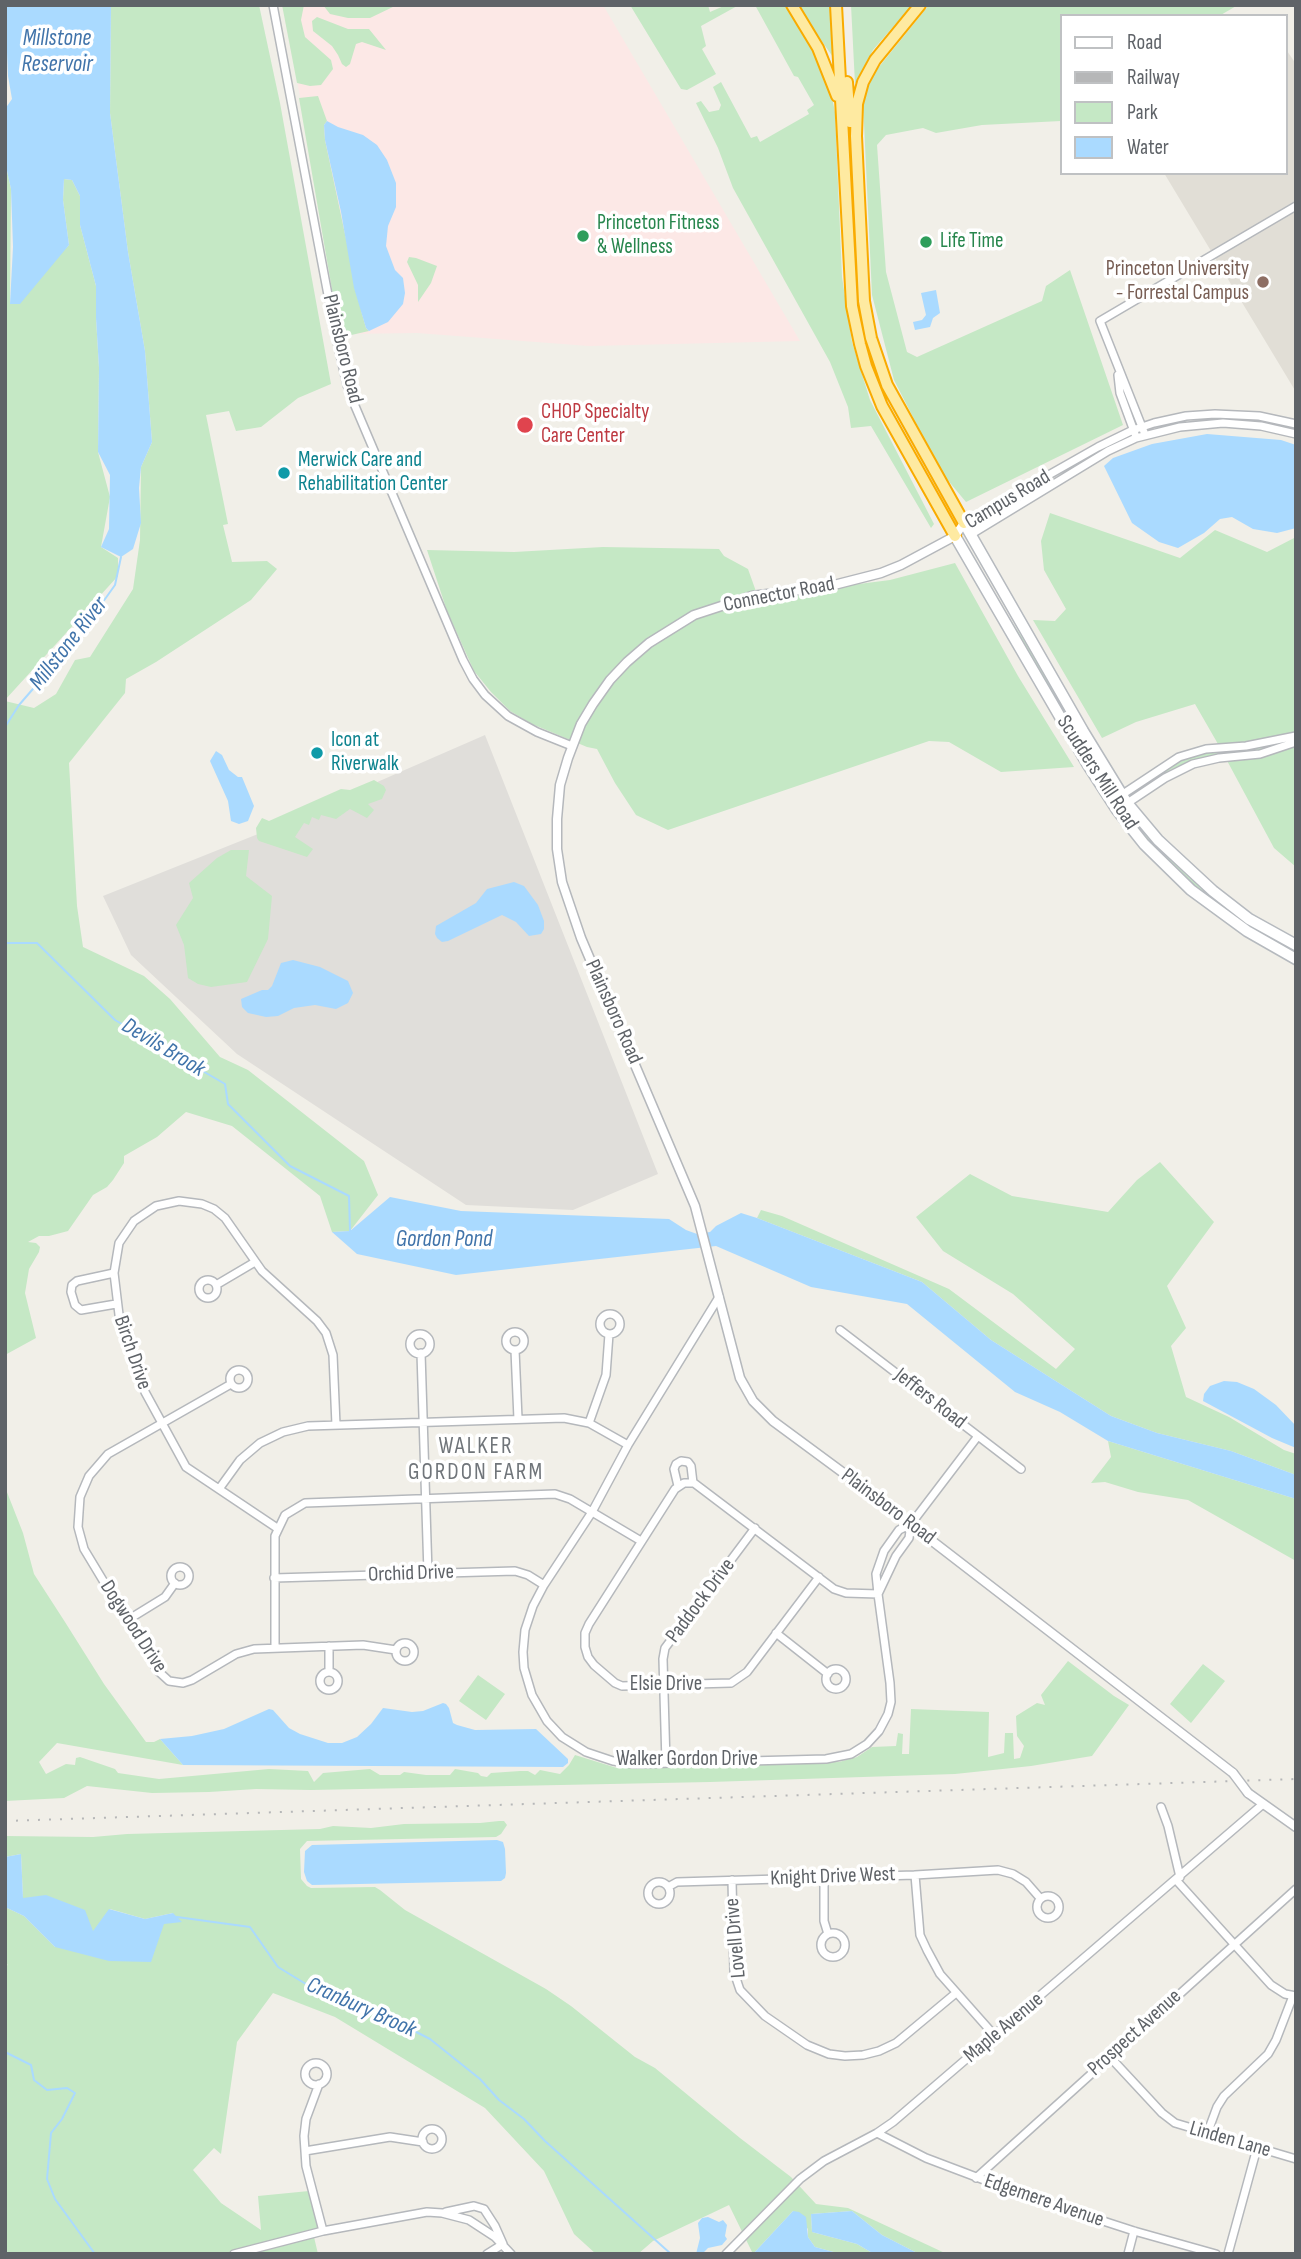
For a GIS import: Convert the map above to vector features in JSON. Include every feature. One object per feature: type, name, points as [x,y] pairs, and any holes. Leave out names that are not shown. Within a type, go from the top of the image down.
[{"type":"highway","points":[[792,5],[818,48],[842,113]]},
{"type":"highway","points":[[836,5],[852,306],[863,355],[882,406],[955,536]]},
{"type":"highway","points":[[843,5],[856,220],[860,240]]},
{"type":"highway","points":[[920,5],[879,54],[867,74],[860,94],[856,124],[864,301],[881,372],[964,523]]},
{"type":"main road","name":"Scudders Mill Road","points":[[964,523],[1124,799],[1158,840],[1213,891],[1250,919],[1296,945]]},
{"type":"main road","name":"Scudders Mill Road","points":[[955,536],[1114,806],[1144,844],[1191,890],[1247,931],[1296,959]]},
{"type":"street","name":"Plainsboro Road","points":[[273,5],[336,337],[355,407],[473,679],[485,695],[508,716],[537,732],[572,746],[560,785],[557,819],[558,859],[565,894],[581,938],[678,1163],[702,1229],[740,1378],[749,1395],[773,1421],[1233,1773],[1248,1793],[1296,1827]]},
{"type":"street","points":[[1145,436],[1100,321],[1296,206]]},
{"type":"street","points":[[1118,371],[1120,393],[1135,434]]},
{"type":"street","name":"Campus Road","points":[[955,536],[970,535],[1108,451],[1142,427],[1186,416],[1215,414],[1259,416],[1296,424]]},
{"type":"street","name":"Campus Road","points":[[955,536],[964,523],[1058,470],[1135,434],[1145,436],[1180,427],[1223,423],[1261,426],[1296,434]]},
{"type":"street","name":"Connector Road","points":[[572,746],[593,704],[610,680],[649,643],[694,615],[752,596],[830,586],[881,573],[955,536]]},
{"type":"street","points":[[1114,806],[1179,757],[1206,749],[1296,736]]},
{"type":"street","points":[[1124,799],[1193,764],[1259,754],[1296,742]]},
{"type":"street","points":[[1258,743],[1259,754]]},
{"type":"street","name":"Birch Drive","points":[[277,1528],[185,1465],[140,1382],[121,1328],[114,1273],[120,1243],[130,1226],[150,1209],[175,1201],[202,1204],[220,1213],[238,1234],[255,1262],[279,1289],[319,1324],[328,1337],[333,1355],[336,1425]]},
{"type":"street","points":[[216,1284],[255,1262]]},
{"type":"street","points":[[114,1273],[77,1281],[72,1285],[71,1292],[75,1305],[80,1310],[116,1304]]},
{"type":"street","name":"Walker Gordon Drive","points":[[720,1296],[628,1445],[592,1512],[544,1585],[527,1622],[523,1661],[532,1695],[547,1721],[570,1743],[594,1756],[613,1762],[634,1764],[833,1759],[851,1754],[867,1744],[883,1725],[888,1714],[891,1696],[876,1574],[881,1556],[899,1530],[911,1524]]},
{"type":"street","name":"Jeffers Road","points":[[840,1330],[1021,1469]]},
{"type":"street","points":[[589,1423],[606,1375],[609,1334]]},
{"type":"street","points":[[515,1350],[518,1419]]},
{"type":"street","points":[[421,1353],[428,1573]]},
{"type":"street","name":"Dogwood Drive","points":[[231,1384],[114,1449],[103,1458],[86,1483],[79,1504],[78,1527],[84,1549],[159,1674],[173,1682],[192,1680],[240,1652],[254,1649],[366,1645],[396,1650]]},
{"type":"street","points":[[219,1489],[240,1460],[268,1439],[300,1427],[564,1418],[589,1423],[628,1445]]},
{"type":"street","points":[[878,1594],[893,1561],[909,1538],[911,1524],[978,1436]]},
{"type":"street","name":"Elsie Drive","points":[[819,1577],[745,1674],[724,1685],[628,1687],[616,1684],[591,1661],[584,1647],[588,1626],[678,1486],[674,1469],[681,1461],[688,1462],[691,1466],[693,1483],[819,1577],[842,1592],[878,1594]]},
{"type":"street","points":[[678,1486],[686,1482],[693,1483]]},
{"type":"street","points":[[275,1648],[273,1543],[277,1528],[291,1510],[309,1502],[555,1494],[568,1498],[641,1541]]},
{"type":"street","name":"Paddock Drive","points":[[666,1763],[663,1656],[666,1645],[755,1528]]},
{"type":"street","name":"Orchid Drive","points":[[274,1578],[515,1571],[544,1585]]},
{"type":"street","points":[[126,1620],[166,1595],[175,1583]]},
{"type":"street","points":[[776,1633],[828,1674]]},
{"type":"street","points":[[329,1646],[329,1672]]},
{"type":"street","name":"Maple Avenue","points":[[726,2254],[800,2179],[839,2152],[877,2133],[907,2111],[1263,1804]]},
{"type":"street","points":[[1161,1807],[1168,1826],[1178,1879],[1271,1985],[1294,1996],[1268,2054],[1224,2096],[1207,2134]]},
{"type":"street","name":"Knight Drive West","points":[[668,1886],[677,1882],[998,1870],[1013,1874],[1026,1882],[1040,1898]]},
{"type":"street","points":[[915,1875],[920,1935],[940,1974],[995,2036]]},
{"type":"street","points":[[824,1878],[824,1921],[828,1934]]},
{"type":"street","name":"Lovell Drive","points":[[732,1880],[734,1972],[740,1990],[765,2016],[807,2045],[829,2054],[845,2056],[878,2051],[896,2043],[956,1993]]},
{"type":"street","name":"Prospect Avenue","points":[[976,2178],[1296,1889]]},
{"type":"street","name":"Linden Lane","points":[[1109,2056],[1162,2113],[1175,2123],[1296,2159]]},
{"type":"street","points":[[318,2084],[306,2119],[305,2151],[306,2166],[323,2231]]},
{"type":"street","name":"Edgemere Avenue","points":[[877,2133],[976,2178],[1075,2213],[1216,2254]]},
{"type":"street","points":[[305,2151],[390,2137],[423,2142]]},
{"type":"street","points":[[1228,2254],[1257,2148]]},
{"type":"street","points":[[234,2254],[323,2231],[415,2213],[442,2213],[474,2206],[484,2209],[503,2244]]},
{"type":"street","points":[[442,2213],[469,2220],[503,2244],[511,2254]]},
{"type":"street","points":[[1128,2254],[1134,2231]]},
{"type":"street","points":[[487,2254],[503,2244]]},
{"type":"shaded area","points":[[282,5],[603,5],[800,341],[589,346],[417,333],[347,334]]},
{"type":"shaded area","name":"Princeton University - Forrestal Campus","points":[[1287,51],[1296,64],[1296,392],[1165,175],[1287,175]]},
{"type":"shaded area","points":[[485,735],[658,1174],[573,1210],[466,1205],[237,1054],[131,955],[103,896],[258,834]]},
{"type":"green space","points":[[111,5],[259,5],[280,103],[331,384],[298,398],[261,427],[236,431],[229,411],[206,415],[228,524],[223,525],[232,562],[267,561],[277,569],[251,600],[126,679],[125,693],[69,763],[77,906],[83,947],[144,976],[170,999],[220,1057],[248,1070],[364,1161],[378,1195],[350,1231],[332,1232],[320,1196],[232,1126],[186,1112],[157,1137],[124,1156],[124,1163],[113,1180],[93,1195],[68,1231],[39,1236],[28,1242],[36,1243],[40,1247],[29,1269],[25,1293],[36,1338],[5,1355],[5,701],[34,708],[56,694],[75,660],[90,657],[133,589],[140,540],[141,467],[152,442],[145,351],[128,252],[110,113]]},
{"type":"green space","points":[[282,5],[304,5],[301,20],[305,37],[331,60],[333,69],[321,85],[297,83]]},
{"type":"green space","points":[[323,5],[397,5],[370,18],[348,18],[330,14]]},
{"type":"green space","points":[[630,5],[708,5],[710,12],[726,5],[739,5],[701,26],[706,46],[702,49],[716,74],[687,90],[681,89]]},
{"type":"green space","points":[[755,5],[785,5],[814,49],[828,79],[835,112],[842,277],[852,342],[870,400],[934,524],[931,528],[871,426],[851,428],[848,407],[830,362],[733,188],[718,148],[696,103],[701,101],[709,112],[719,110],[721,105],[713,87],[721,82],[751,138],[757,136],[760,142],[809,114],[807,110],[814,105],[798,77],[794,76]]},
{"type":"green space","points":[[796,5],[833,5],[836,33],[833,57]]},
{"type":"green space","points":[[851,5],[912,5],[873,50],[855,84]]},
{"type":"green space","points":[[929,5],[1238,5],[1222,14],[1060,14],[1060,121],[982,125],[936,133],[923,128],[886,135],[877,145],[886,272],[907,352],[917,357],[1042,301],[1046,286],[1070,270],[1123,425],[966,502],[941,472],[894,380],[872,295],[863,102],[870,78]]},
{"type":"green space","points":[[317,17],[348,29],[369,29],[386,50],[362,42],[356,44],[350,64],[346,67],[332,46],[313,31],[312,21]]},
{"type":"green space","points":[[318,96],[327,121],[324,125],[325,140],[362,314],[369,331],[347,336],[335,307],[299,98]]},
{"type":"green space","points":[[5,162],[11,189],[10,304],[69,245],[63,200],[64,179],[72,180],[80,196],[80,225],[96,286],[98,452],[110,497],[101,547],[118,558],[118,576],[5,700]]},
{"type":"green space","points":[[409,257],[437,266],[431,283],[418,302],[418,285],[407,262]]},
{"type":"green space","points":[[1050,513],[1180,558],[1215,530],[1267,552],[1296,537],[1296,867],[1274,848],[1224,755],[1191,761],[1170,770],[1150,784],[1148,780],[1180,761],[1203,753],[1222,751],[1195,704],[1136,722],[1102,738],[1033,620],[1055,621],[1066,609],[1044,570],[1041,541]]},
{"type":"green space","points":[[603,547],[719,549],[724,556],[748,569],[758,597],[890,580],[955,563],[1018,676],[1074,767],[1001,772],[949,742],[929,741],[668,830],[636,815],[597,749],[532,724],[510,711],[491,692],[474,671],[447,611],[427,550],[514,552]]},
{"type":"green space","points":[[999,603],[1034,655],[1113,790],[1111,791],[1057,706]]},
{"type":"green space","points":[[374,780],[386,790],[382,799],[368,804],[374,810],[367,818],[350,809],[336,819],[321,815],[319,820],[312,817],[309,825],[304,823],[295,837],[313,849],[307,857],[257,838],[256,828],[262,818],[269,821],[341,789],[350,790]]},
{"type":"green space","points":[[1125,812],[1150,840],[1209,894],[1269,936],[1296,950],[1296,953],[1254,933],[1199,893],[1161,856]]},
{"type":"green space","points":[[231,850],[249,850],[246,876],[272,896],[268,939],[247,982],[211,987],[188,978],[184,945],[176,925],[193,898],[189,883],[217,858]]},
{"type":"green space","points":[[1160,1162],[1214,1222],[1167,1286],[1186,1328],[1171,1346],[1186,1397],[1296,1454],[1296,1475],[1231,1451],[1157,1433],[1111,1416],[991,1340],[922,1282],[757,1218],[761,1210],[782,1216],[949,1289],[1056,1369],[1075,1349],[1013,1294],[943,1251],[916,1217],[970,1174],[1012,1196],[1108,1212],[1137,1180]]},
{"type":"green space","points":[[1108,1441],[1296,1499],[1296,1561],[1188,1500],[1138,1492],[1105,1482],[1091,1483],[1111,1457]]},
{"type":"green space","points":[[5,1487],[23,1533],[34,1574],[104,1684],[146,1742],[160,1739],[183,1765],[57,1743],[39,1762],[46,1774],[66,1764],[75,1765],[76,1758],[80,1757],[115,1769],[118,1773],[159,1779],[269,1769],[308,1771],[314,1782],[323,1773],[370,1769],[380,1775],[400,1775],[404,1772],[450,1775],[455,1769],[487,1777],[491,1773],[520,1771],[535,1775],[540,1770],[560,1774],[575,1755],[617,1768],[839,1762],[857,1757],[872,1747],[896,1746],[898,1733],[903,1734],[902,1754],[909,1754],[911,1709],[989,1712],[988,1757],[1004,1753],[1005,1733],[1013,1733],[1014,1759],[1020,1758],[1024,1746],[1017,1736],[1016,1716],[1037,1703],[1045,1705],[1041,1695],[1068,1661],[1129,1705],[1092,1756],[955,1774],[710,1782],[152,1793],[87,1786],[64,1798],[5,1801]]},
{"type":"green space","points":[[1203,1664],[1225,1681],[1191,1723],[1170,1704]]},
{"type":"green space","points":[[478,1675],[505,1694],[486,1720],[459,1701]]},
{"type":"green space","points":[[504,1821],[507,1825],[496,1837],[307,1841],[300,1849],[301,1879],[311,1888],[375,1887],[405,1910],[546,1989],[571,2006],[635,2057],[655,2068],[791,2177],[816,2204],[848,2208],[947,2254],[919,2254],[882,2235],[852,2211],[811,2214],[812,2232],[857,2244],[874,2254],[841,2254],[815,2247],[808,2237],[808,2229],[793,2211],[753,2254],[729,2205],[653,2241],[638,2254],[596,2254],[574,2234],[544,2171],[485,2108],[335,2017],[273,1993],[237,2042],[221,2154],[214,2148],[193,2170],[221,2203],[261,2230],[258,2196],[309,2191],[321,2236],[314,2237],[318,2254],[5,2254],[5,1966],[8,1965],[5,1963],[5,1907],[24,1916],[55,1947],[164,1923],[173,1913],[145,1919],[110,1909],[93,1932],[23,1898],[21,1854],[5,1857],[5,1836],[93,1837]]},
{"type":"water","name":"Millstone Reservoir","points":[[5,5],[111,5],[110,113],[128,252],[145,351],[152,442],[141,467],[141,523],[133,549],[121,557],[101,547],[109,529],[110,475],[98,452],[96,286],[80,225],[80,196],[72,180],[64,179],[63,200],[69,245],[20,304],[10,304],[13,247],[11,189],[5,162],[5,109],[12,99],[8,76]]},
{"type":"water","points":[[327,121],[363,135],[377,145],[387,160],[396,183],[396,207],[388,226],[386,246],[395,270],[403,278],[403,304],[388,322],[369,331],[354,288],[325,140],[324,125]]},
{"type":"water","points":[[936,290],[940,313],[933,318],[930,327],[915,330],[913,322],[922,320],[926,315],[921,293]]},
{"type":"water","points":[[1207,434],[1281,440],[1296,445],[1296,528],[1277,533],[1253,529],[1232,517],[1220,519],[1204,533],[1178,548],[1159,542],[1132,523],[1104,466],[1113,458],[1152,444]]},
{"type":"water","points":[[216,751],[222,755],[229,770],[242,777],[254,806],[248,821],[239,824],[231,821],[228,801],[210,761]]},
{"type":"water","points":[[514,882],[524,886],[538,905],[544,921],[541,934],[529,936],[516,922],[502,915],[448,941],[442,942],[437,938],[436,926],[476,903],[487,889]]},
{"type":"water","points":[[293,960],[320,967],[348,981],[353,993],[348,1003],[336,1009],[315,1005],[294,1008],[278,1016],[266,1017],[248,1013],[242,1007],[241,999],[268,990],[281,963]]},
{"type":"water","name":"Gordon Pond","points":[[390,1197],[461,1211],[669,1219],[697,1234],[710,1232],[741,1213],[757,1218],[922,1282],[991,1340],[1111,1416],[1157,1433],[1231,1451],[1296,1475],[1296,1499],[1108,1441],[1060,1412],[1015,1392],[907,1304],[811,1287],[716,1246],[456,1275],[357,1254],[332,1232],[350,1231]]},
{"type":"water","points":[[1224,1381],[1237,1382],[1254,1389],[1276,1405],[1296,1426],[1296,1448],[1203,1401],[1210,1386]]},
{"type":"water","points":[[443,1703],[449,1708],[453,1723],[457,1725],[475,1730],[536,1729],[568,1759],[568,1763],[563,1767],[183,1765],[160,1739],[224,1729],[269,1709],[289,1728],[300,1734],[328,1743],[342,1743],[357,1737],[383,1708],[412,1712],[423,1711]]},
{"type":"water","points":[[503,1842],[505,1849],[506,1873],[501,1881],[312,1885],[307,1881],[304,1872],[305,1851],[312,1845]]},
{"type":"water","points":[[21,1854],[23,1898],[46,1895],[85,1910],[93,1931],[109,1909],[145,1919],[173,1913],[182,1922],[164,1924],[151,1962],[109,1961],[55,1947],[24,1916],[5,1907],[5,1857]]},
{"type":"water","points":[[793,2211],[806,2217],[808,2237],[815,2247],[841,2254],[753,2254]]},
{"type":"water","points":[[852,2211],[882,2235],[919,2254],[874,2254],[857,2244],[812,2232],[811,2214]]},
{"type":"water","points":[[708,2217],[719,2222],[723,2220],[727,2225],[727,2239],[722,2245],[696,2254],[700,2238],[698,2223],[702,2218]]},
{"type":"waterway","name":"Millstone River","points":[[5,727],[19,705],[78,637],[115,585],[121,557]]},
{"type":"waterway","name":"Devils Brook","points":[[5,943],[37,943],[115,1020],[225,1084],[228,1104],[290,1166],[349,1196],[350,1231]]},
{"type":"waterway","name":"Cranbury Brook","points":[[177,1917],[250,1927],[278,1967],[332,2000],[387,2017],[430,2039],[480,2079],[499,2100],[524,2119],[671,2254]]},
{"type":"waterway","name":"Millstone River","points":[[5,2052],[31,2065],[34,2080],[47,2090],[67,2088],[75,2093],[62,2119],[51,2133],[47,2179],[55,2199],[95,2254]]},
{"type":"railway","points":[[5,1821],[1296,1779]]},
{"type":"place","name":"Princeton Fitness & Wellness","points":[[583,236]]},
{"type":"place","name":"Life Time","points":[[926,242]]},
{"type":"place","name":"Princeton University - Forrestal Campus","points":[[1263,282]]},
{"type":"place","name":"CHOP Specialty Care Center","points":[[525,425]]},
{"type":"place","name":"Merwick Care and Rehabilitation Center","points":[[284,473]]},
{"type":"place","name":"Icon at Riverwalk","points":[[317,753]]},
{"type":"district","name":"WALKER GORDON FARM","points":[[476,1460]]}]
